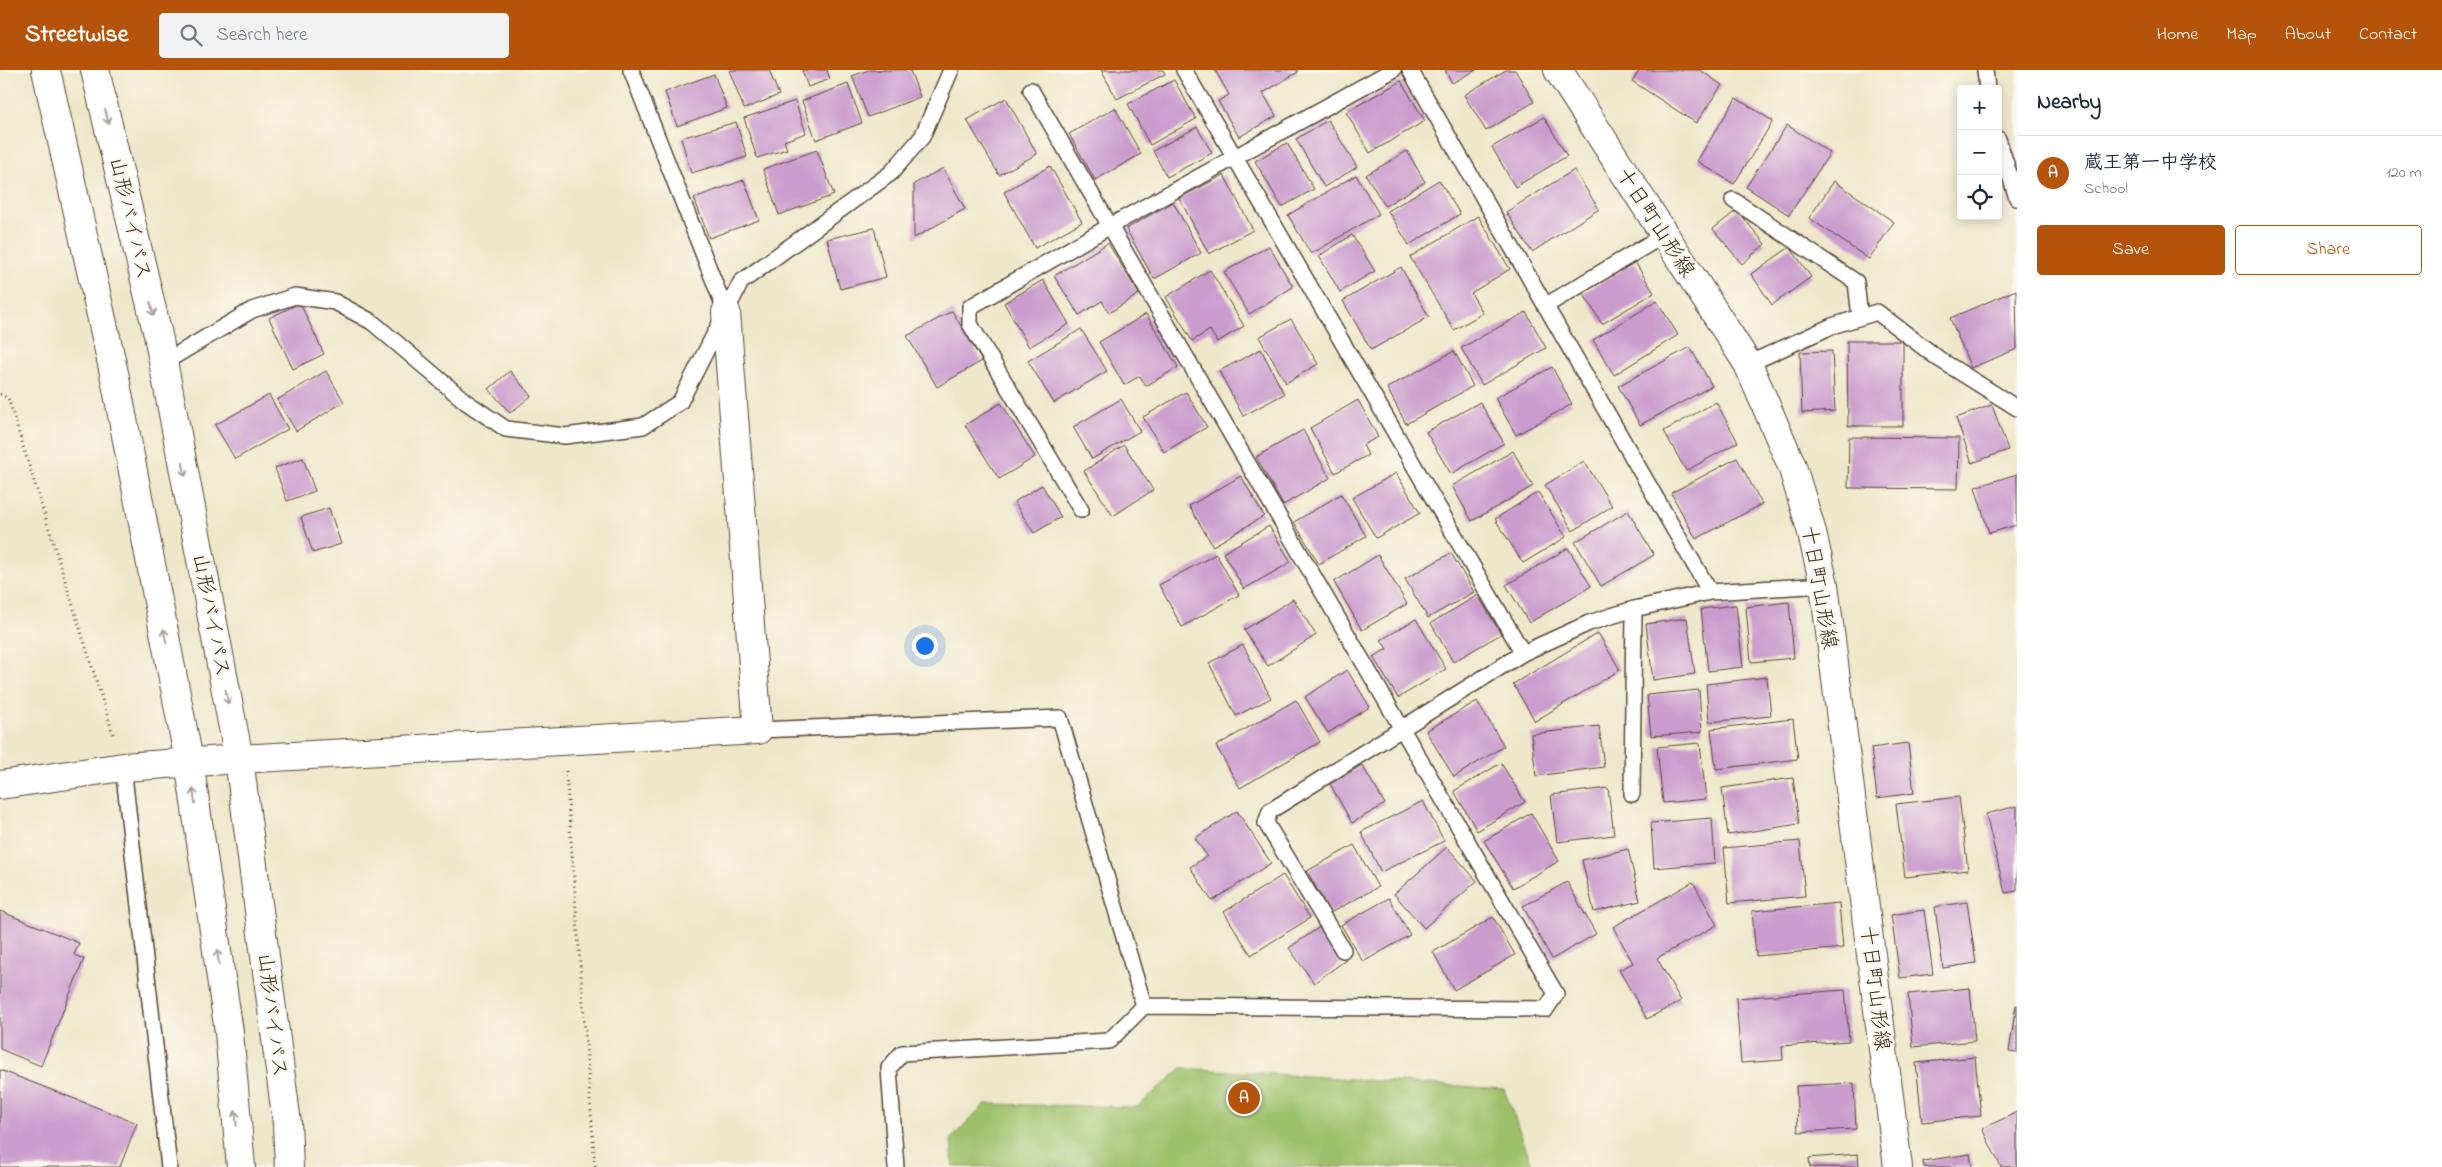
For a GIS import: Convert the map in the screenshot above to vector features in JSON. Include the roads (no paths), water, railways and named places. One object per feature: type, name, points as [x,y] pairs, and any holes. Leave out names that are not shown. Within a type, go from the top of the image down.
[{"type":"main road","points":[[46,70],[114,373],[189,761],[228,1032],[241,1167]]},
{"type":"main road","name":"山形バイパス","points":[[94,70],[123,182],[163,363],[239,759],[287,1123],[289,1167]]},
{"type":"main road","name":"十日町山形線","points":[[1558,70],[1748,364],[1792,466],[1811,529],[1824,585],[1898,1167]]},
{"type":"main road","points":[[0,784],[123,767],[189,761],[758,730],[726,312]]},
{"type":"lane","points":[[163,363],[252,310],[295,296],[335,302],[372,322],[466,402],[506,429],[535,434],[574,435],[643,426],[680,402],[741,282],[891,173],[922,137],[951,70]]},
{"type":"lane","points":[[1184,70],[1524,653]]},
{"type":"lane","points":[[1081,510],[970,324],[970,308],[1110,226],[1393,70]]},
{"type":"lane","points":[[1410,70],[1710,592]]},
{"type":"lane","points":[[1985,70],[1987,85]]},
{"type":"lane","points":[[637,71],[726,312]]},
{"type":"lane","points":[[896,1167],[889,1068],[902,1053],[1109,1041],[1144,1006],[1546,1009],[1556,994],[1031,90]]},
{"type":"lane","points":[[2002,151],[2017,198]]},
{"type":"lane","points":[[1733,200],[1856,282],[1860,317]]},
{"type":"lane","points":[[1545,306],[1664,234]]},
{"type":"lane","points":[[1748,364],[1832,326],[1877,312],[1939,359],[2017,408]]},
{"type":"lane","points":[[1343,950],[1266,823],[1270,811],[1524,653],[1589,623],[1634,609],[1710,592],[1824,585]]},
{"type":"lane","points":[[1632,794],[1634,609]]},
{"type":"lane","points":[[758,730],[1060,718],[1144,1006]]},
{"type":"lane","points":[[123,767],[169,1167]]},
{"type":"place","name":"蔵王第一中学校","points":[[1244,1098]]}]
